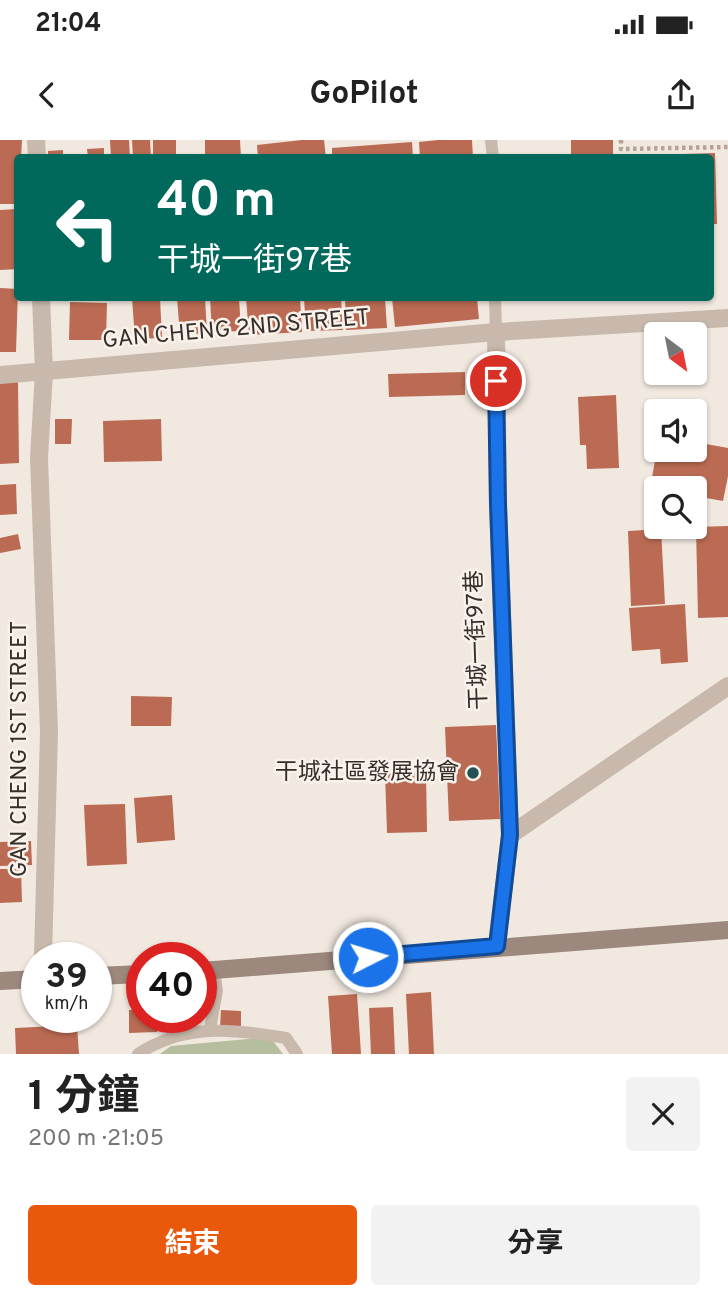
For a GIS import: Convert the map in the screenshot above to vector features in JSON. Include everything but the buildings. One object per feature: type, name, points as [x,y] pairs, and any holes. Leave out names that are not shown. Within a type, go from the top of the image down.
[{"type":"street","name":"GAN CHENG 1ST STREET","points":[[41,301],[44,372],[39,458],[49,732],[43,942]]},
{"type":"street","name":"GAN CHENG 2ND STREET","points":[[0,375],[496,332],[728,318]]},
{"type":"street","name":"干城一街97巷","points":[[496,332],[498,504],[510,835],[497,946]]},
{"type":"street","points":[[510,835],[728,686]]},
{"type":"street","points":[[217,970],[497,946],[728,930]]},
{"type":"street","points":[[0,981],[21,980]]},
{"type":"lane","points":[[495,301],[496,332]]},
{"type":"lane","points":[[217,1029],[286,1038],[297,1054]]},
{"type":"lane","points":[[138,1054],[155,1042],[193,1033]]},
{"type":"path","points":[[621,140],[621,149],[728,147]]},
{"type":"green space","points":[[270,1037],[283,1054],[160,1054],[171,1046]]},
{"type":"place","name":"干城社區發展協會","points":[[473,773]]},
{"type":"route","points":[[368,957],[497,946],[510,835],[496,381]]}]
